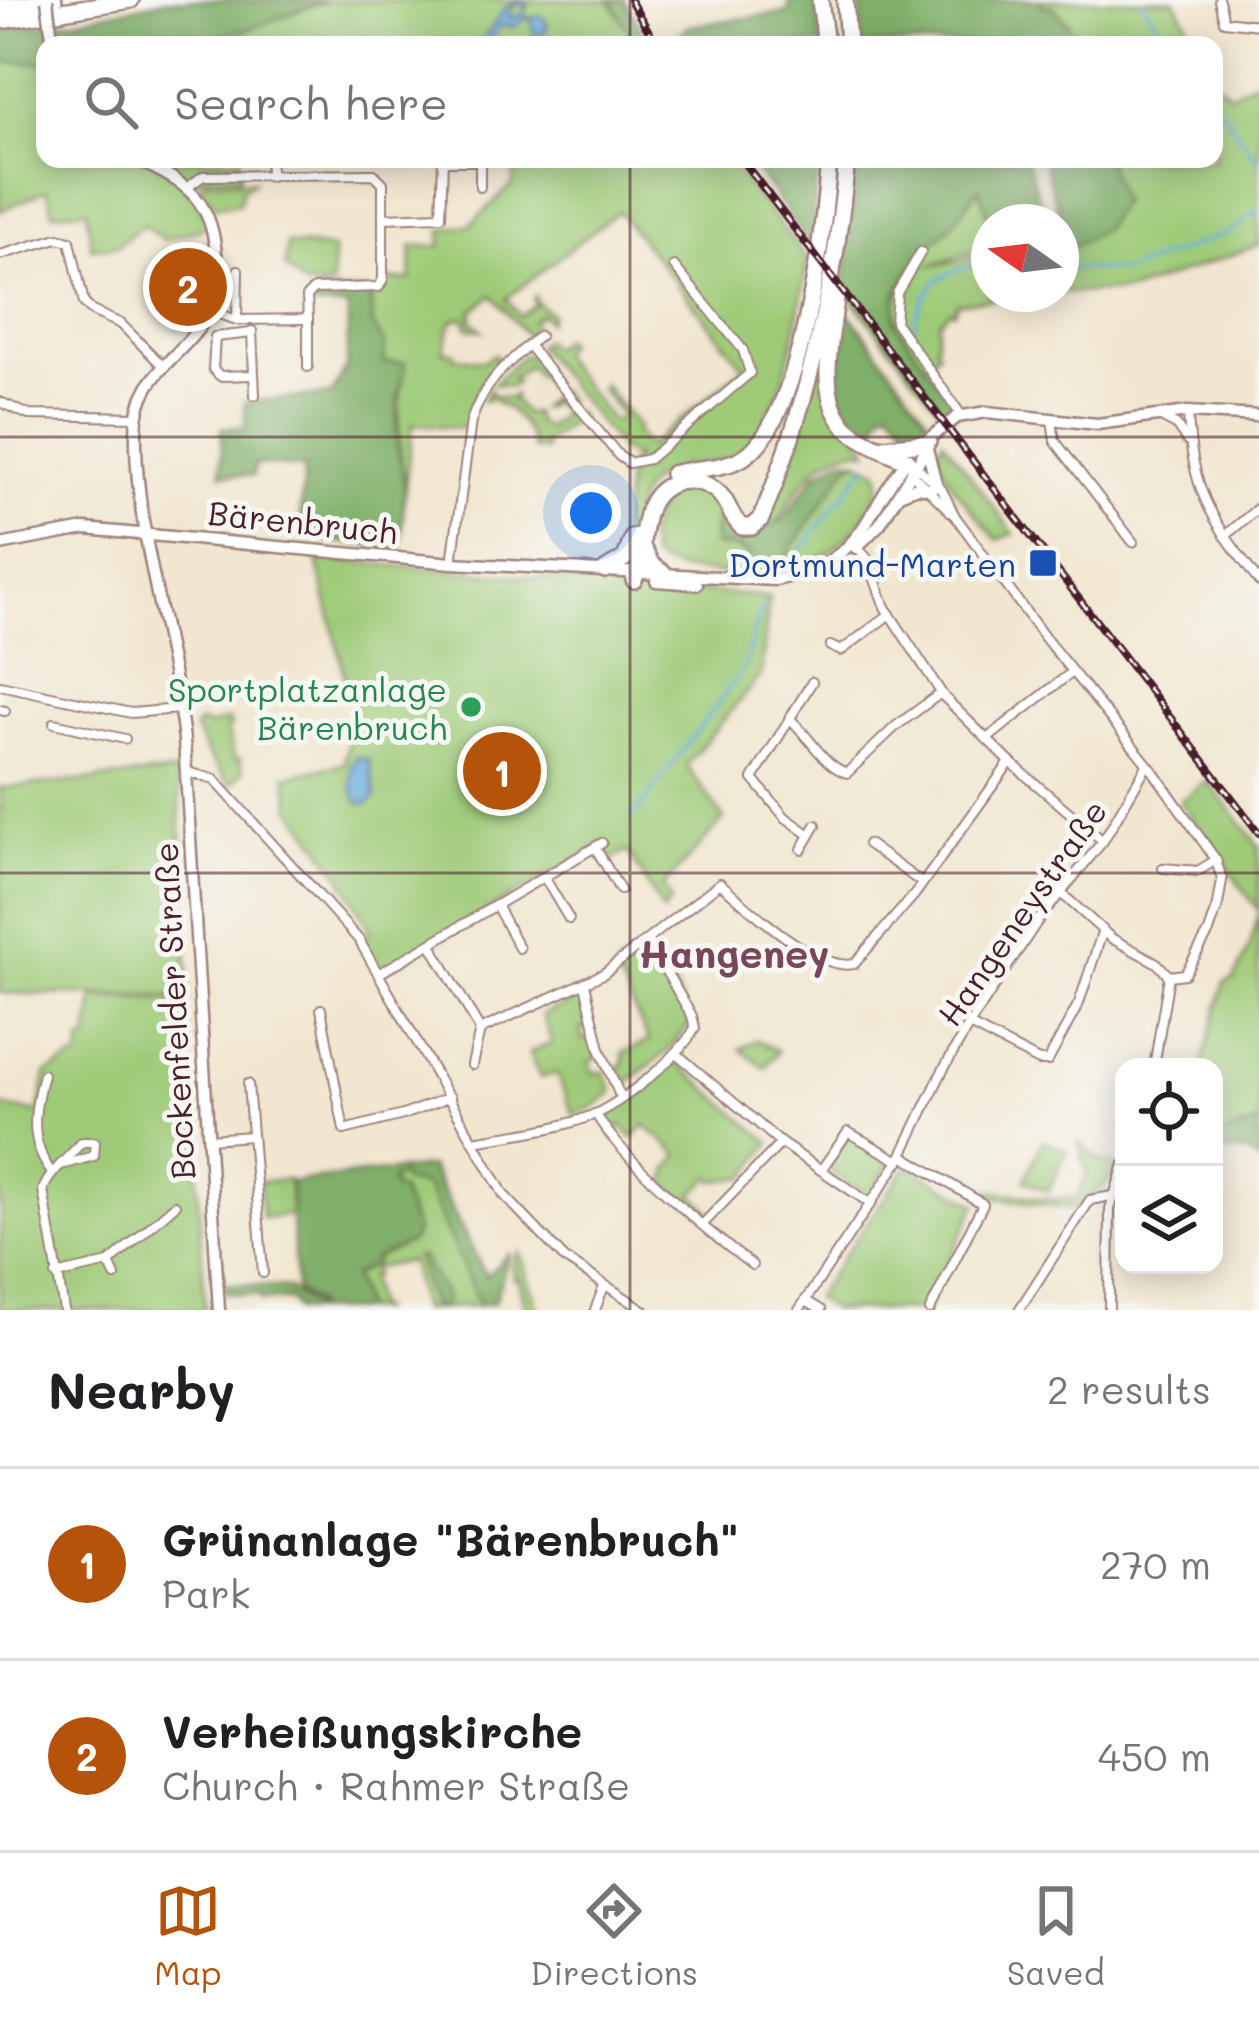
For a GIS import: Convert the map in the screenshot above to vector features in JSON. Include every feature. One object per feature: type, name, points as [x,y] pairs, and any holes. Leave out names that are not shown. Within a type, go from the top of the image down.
[{"type":"highway","points":[[0,7],[51,0]]},
{"type":"highway","points":[[0,21],[131,0]]},
{"type":"highway","points":[[820,0],[828,36]]},
{"type":"highway","points":[[830,36],[831,0]]},
{"type":"highway","points":[[849,0],[851,36]]},
{"type":"highway","points":[[634,575],[641,500],[660,479],[732,463],[762,440],[785,397],[804,325],[828,168]]},
{"type":"highway","points":[[846,168],[835,259],[831,401],[844,426],[910,466]]},
{"type":"highway","points":[[605,570],[625,558],[637,542],[651,502],[677,482],[699,482],[714,489],[742,527],[752,527],[761,519],[801,402],[835,259]]},
{"type":"highway","points":[[881,447],[928,441]]},
{"type":"highway","points":[[637,542],[652,565],[666,574]]},
{"type":"main road","points":[[51,0],[53,36]]},
{"type":"main road","points":[[137,417],[161,365],[210,311],[218,279],[214,236],[205,208],[188,187],[151,168]]},
{"type":"main road","points":[[962,416],[999,412],[1096,424],[1188,412],[1259,416]]},
{"type":"main road","name":"Bärenbruch","points":[[0,545],[69,529],[452,563],[761,581],[788,578],[817,567],[860,535],[928,441],[962,416]]},
{"type":"main road","name":"Bockenfelder Straße","points":[[137,417],[136,452],[180,708],[186,772],[219,1310]]},
{"type":"main road","points":[[896,496],[933,486],[928,441]]},
{"type":"main road","name":"Bärenbruch","points":[[452,563],[489,570],[634,575],[772,587],[826,569],[857,547],[880,524],[910,466]]},
{"type":"street","points":[[1219,0],[1224,20],[1259,25]]},
{"type":"street","points":[[270,168],[270,176]]},
{"type":"street","points":[[383,218],[441,216],[443,168]]},
{"type":"street","points":[[480,168],[480,187]]},
{"type":"street","points":[[188,187],[203,176],[374,174],[383,183],[382,283],[375,288],[314,289],[308,296],[308,367]]},
{"type":"street","points":[[0,255],[58,238],[70,241],[84,303],[121,324],[161,365]]},
{"type":"street","points":[[921,252],[897,292],[895,322],[962,416]]},
{"type":"street","points":[[528,346],[619,457],[629,463],[649,460],[750,373],[743,350],[674,266]]},
{"type":"street","points":[[237,320],[238,271]]},
{"type":"street","points":[[210,311],[237,320],[308,319]]},
{"type":"street","points":[[252,320],[255,395]]},
{"type":"street","points":[[252,333],[219,334],[212,342],[215,374],[253,375]]},
{"type":"street","points":[[452,563],[476,404],[488,383],[539,336]]},
{"type":"street","points":[[0,403],[28,415],[137,417]]},
{"type":"street","points":[[1188,412],[1196,485],[1259,582]]},
{"type":"street","points":[[1158,416],[1176,425],[1190,446]]},
{"type":"street","points":[[1052,420],[1052,435],[1060,448],[1133,542]]},
{"type":"street","points":[[910,466],[933,486],[1216,860],[1222,885],[1209,932],[1185,974],[1169,976]]},
{"type":"street","points":[[1225,536],[1259,507]]},
{"type":"street","points":[[857,547],[865,554],[890,614],[941,693],[1010,762],[1103,841]]},
{"type":"street","points":[[830,646],[841,651],[890,614]]},
{"type":"street","points":[[988,738],[1072,672]]},
{"type":"street","points":[[802,849],[813,830],[785,818],[753,783],[811,681]]},
{"type":"street","points":[[0,685],[131,713],[180,708]]},
{"type":"street","points":[[791,720],[839,772],[847,773],[896,726],[941,693]]},
{"type":"street","points":[[54,723],[125,739]]},
{"type":"street","points":[[480,1030],[584,984],[648,941],[720,883],[790,939],[850,966],[922,884],[1010,762]]},
{"type":"street","name":"Hangeneystraße","points":[[800,1310],[901,1158],[969,1025],[1060,892],[1103,841],[1146,767]]},
{"type":"street","points":[[186,772],[209,776],[218,783],[359,940],[504,1195],[565,1258],[644,1310]]},
{"type":"street","points":[[868,844],[922,884]]},
{"type":"street","points":[[380,973],[598,845],[620,890]]},
{"type":"street","points":[[1163,868],[1198,871],[1216,860]]},
{"type":"street","points":[[544,877],[569,919]]},
{"type":"street","points":[[1060,892],[1103,930],[1169,976]]},
{"type":"street","points":[[496,905],[520,948]]},
{"type":"street","points":[[969,1025],[1039,1061],[1048,1060],[1079,1003],[1103,930]]},
{"type":"street","points":[[474,1142],[596,1114],[676,1053],[691,1035],[694,1022],[648,941]]},
{"type":"street","points":[[431,944],[480,1030],[472,1065]]},
{"type":"street","points":[[1155,1058],[1169,976]]},
{"type":"street","points":[[584,984],[600,1049],[620,1096]]},
{"type":"street","points":[[321,1009],[344,1130],[450,1097]]},
{"type":"street","points":[[676,1053],[782,1143],[871,1204]]},
{"type":"street","points":[[43,1073],[34,1135],[52,1173]]},
{"type":"street","points":[[248,1084],[263,1273]]},
{"type":"street","points":[[596,1114],[625,1150],[702,1225],[752,1264]]},
{"type":"street","points":[[820,1170],[848,1132],[983,1204],[930,1310]]},
{"type":"street","points":[[208,1139],[252,1136]]},
{"type":"street","points":[[702,1225],[782,1143]]},
{"type":"street","points":[[64,1310],[43,1196],[52,1173],[65,1164]]},
{"type":"street","points":[[1109,1310],[1112,1196],[1123,1166]]},
{"type":"street","points":[[1019,1310],[1090,1200],[1112,1196]]},
{"type":"street","points":[[56,1275],[109,1264],[175,1205]]},
{"type":"street","points":[[109,1264],[115,1276]]},
{"type":"street","points":[[595,1310],[604,1286]]},
{"type":"street","points":[[806,1300],[820,1310]]},
{"type":"green space","points":[[167,0],[327,0],[221,36],[36,36],[36,62],[0,62],[0,29],[76,20]]},
{"type":"green space","points":[[327,0],[610,0],[632,36],[221,36]]},
{"type":"green space","points":[[610,0],[624,0],[646,36],[632,36]]},
{"type":"green space","points":[[788,0],[816,0],[821,36],[678,36],[689,26],[789,12]]},
{"type":"green space","points":[[860,0],[1040,0],[1044,7],[1053,6],[1075,34],[1071,36],[861,36]]},
{"type":"green space","points":[[1040,0],[1175,0],[1195,36],[1066,36],[1070,23]]},
{"type":"green space","points":[[0,62],[36,62],[36,168],[240,168],[240,177],[203,177],[188,186],[212,225],[163,240],[143,225],[117,246],[91,248],[87,209],[53,213],[47,190],[0,211]]},
{"type":"green space","points":[[1259,78],[1259,245],[1132,291],[1079,292],[1079,241],[1120,203],[1109,168],[1223,168],[1223,88],[1230,94]]},
{"type":"green space","points":[[514,168],[734,168],[808,260],[786,372],[763,427],[747,447],[727,459],[676,469],[649,484],[617,558],[629,463],[635,457],[622,451],[537,346],[544,340],[551,348],[563,339],[567,343],[559,355],[612,421],[620,419],[600,388],[603,384],[648,447],[744,367],[618,211],[506,299],[520,316],[536,304],[533,299],[537,295],[534,300],[551,314],[548,322],[541,314],[531,321],[538,332],[514,351],[528,337],[492,295],[471,312],[470,319],[482,330],[468,328],[464,317],[452,321],[443,351],[484,361],[495,354],[499,360],[480,386],[465,428],[413,424],[405,488],[399,426],[406,364],[384,363],[385,344],[373,326],[371,293],[386,290],[386,280],[411,280],[412,246],[441,246],[442,230],[470,225],[513,184]]},
{"type":"green space","points":[[755,168],[817,168],[811,246]]},
{"type":"green space","points":[[857,168],[1029,168],[1040,204],[984,204],[979,188],[949,228],[921,252],[897,293],[895,322],[958,409],[946,417],[844,289]]},
{"type":"green space","points":[[1046,168],[1109,168],[1121,202],[1102,230],[1079,243],[1079,204],[1056,204]]},
{"type":"green space","points":[[204,181],[254,182],[242,189],[240,203],[217,206],[200,188]]},
{"type":"green space","points":[[980,187],[985,204],[971,204],[971,252],[929,266],[971,258],[971,301],[957,303],[954,312],[950,310],[939,321],[939,351],[925,365],[899,331],[894,304],[921,252],[949,228]]},
{"type":"green space","points":[[287,244],[333,249],[332,286],[305,286],[285,267]]},
{"type":"green space","points":[[369,291],[373,326],[385,344],[384,362],[406,363],[398,399],[397,442],[405,488],[401,549],[299,537],[304,468],[255,464],[253,476],[221,474],[222,428],[245,427],[245,402],[331,395],[347,367],[348,307],[311,306],[315,292]]},
{"type":"green space","points":[[843,305],[934,426],[909,439],[910,429],[889,407],[871,434],[845,411],[835,363]]},
{"type":"green space","points":[[828,325],[826,381],[869,450],[837,454],[824,462],[802,484],[776,525],[766,526],[798,438]]},
{"type":"green space","points":[[523,355],[531,356],[551,381],[549,387],[528,366],[512,378],[516,383],[511,386],[493,384]]},
{"type":"green space","points":[[489,389],[493,396],[511,398],[515,394],[513,400],[525,414],[533,413],[546,428],[563,414],[553,402],[539,409],[554,391],[567,400],[563,405],[571,415],[579,416],[544,444],[545,450],[532,448],[515,415],[497,404],[497,398],[483,401]]},
{"type":"green space","points":[[943,439],[1014,534],[997,540],[954,488],[937,456]]},
{"type":"green space","points":[[843,458],[857,460],[849,464],[776,571],[739,548],[714,545],[717,516],[752,533],[782,521],[816,474]]},
{"type":"green space","points":[[857,460],[879,471],[878,494],[852,533],[818,559],[780,571],[737,574],[682,570],[651,559],[647,535],[662,495],[688,485],[717,497],[725,517],[717,517],[713,537],[721,548],[726,543],[776,571],[849,464]]},
{"type":"green space","points":[[317,559],[769,597],[761,675],[686,765],[724,819],[663,887],[671,901],[663,912],[628,851],[612,860],[602,844],[380,973],[359,940],[371,931],[340,874],[292,808],[286,776],[344,764],[356,724]]},
{"type":"green space","points":[[229,720],[235,760],[240,759],[243,771],[231,785],[194,728],[199,723],[210,726]]},
{"type":"green space","points":[[178,772],[189,997],[0,993],[0,788]]},
{"type":"green space","points":[[1208,781],[1259,846],[1259,911],[1180,801]]},
{"type":"green space","points":[[1259,913],[1259,1123],[1223,1135],[1223,1058],[1204,1058],[1225,982],[1234,979]]},
{"type":"green space","points":[[645,947],[673,985],[690,1023],[668,1051],[624,1085],[617,1068],[624,1063],[623,1053],[649,1041],[615,969]]},
{"type":"green space","points":[[574,991],[584,996],[588,1027],[580,1030],[583,1040],[592,1038],[598,1057],[589,1063],[594,1074],[604,1071],[613,1092],[590,1109],[573,1114],[556,1073],[540,1078],[529,1053],[552,1043],[542,1015],[568,1004],[568,995]]},
{"type":"green space","points":[[94,997],[187,1000],[205,1310],[0,1310],[0,1106],[39,1113],[46,1074],[80,1056],[82,1041],[88,1041]]},
{"type":"green space","points":[[757,1040],[778,1051],[765,1068],[740,1049]]},
{"type":"green space","points":[[673,1063],[771,1143],[746,1177],[715,1181],[710,1177],[693,1194],[709,1211],[704,1215],[666,1184],[679,1155],[645,1125],[633,1138],[622,1126],[616,1130],[605,1117]]},
{"type":"green space","points":[[1259,1123],[1259,1162],[1249,1153],[1223,1151],[1223,1135]]},
{"type":"green space","points":[[847,1136],[888,1157],[889,1165],[868,1195],[830,1172],[828,1163]]},
{"type":"green space","points":[[1043,1140],[1067,1151],[1048,1191],[1025,1180]]},
{"type":"green space","points":[[1079,1143],[1099,1160],[1115,1165],[1115,1171],[1076,1209],[983,1196],[986,1191],[1077,1197],[1087,1175]]},
{"type":"green space","points":[[907,1166],[977,1204],[924,1310],[832,1310],[814,1298]]},
{"type":"green space","points":[[430,1167],[486,1276],[510,1253],[494,1302],[480,1305],[426,1186],[404,1182],[401,1176],[391,1180],[394,1189],[400,1190],[416,1231],[412,1241],[374,1259],[374,1264],[353,1276],[364,1310],[316,1310],[315,1303],[296,1291],[290,1182]]},
{"type":"green space","points":[[401,1176],[405,1182],[426,1186],[480,1305],[421,1310],[410,1261],[373,1268],[374,1276],[369,1278],[375,1307],[381,1310],[364,1310],[352,1276],[374,1264],[394,1189],[391,1179]]},
{"type":"green space","points":[[288,1179],[292,1215],[262,1218],[259,1182]]},
{"type":"green space","points":[[519,1252],[538,1310],[526,1310],[519,1279],[514,1279],[513,1263]]},
{"type":"green space","points":[[416,1257],[422,1258],[446,1298],[442,1308],[431,1305]]},
{"type":"green space","points":[[225,1284],[287,1288],[313,1310],[296,1310],[290,1300],[226,1293]]},
{"type":"water","points":[[518,0],[526,2],[529,8],[525,10],[522,2],[510,9],[509,18],[523,13],[530,18],[542,16],[548,25],[544,33],[533,35],[532,20],[523,19],[515,27],[500,26],[494,36],[486,36],[503,10]]},
{"type":"water","points":[[357,757],[369,760],[376,797],[368,804],[359,803],[352,786]]},
{"type":"waterway","points":[[1141,0],[1167,36]]},
{"type":"waterway","points":[[1223,112],[1259,162]]},
{"type":"waterway","points":[[1079,269],[1125,271],[1232,231],[1259,209]]},
{"type":"waterway","points":[[912,333],[922,302],[936,282],[971,267]]},
{"type":"waterway","points":[[790,565],[867,464]]},
{"type":"waterway","points":[[634,816],[744,668],[762,605]]},
{"type":"railway","points":[[630,0],[652,36]]},
{"type":"railway","points":[[748,168],[1259,833]]},
{"type":"place","name":"Verheißungskirche","points":[[188,287]]},
{"type":"place","name":"Dortmund-Marten","points":[[1043,563]]},
{"type":"place","name":"Sportplatzanlage Bärenbruch","points":[[471,707]]},
{"type":"place","name":"Grünanlage \"Bärenbruch\"","points":[[502,771]]},
{"type":"district","name":"Hangeney","points":[[734,952]]}]
